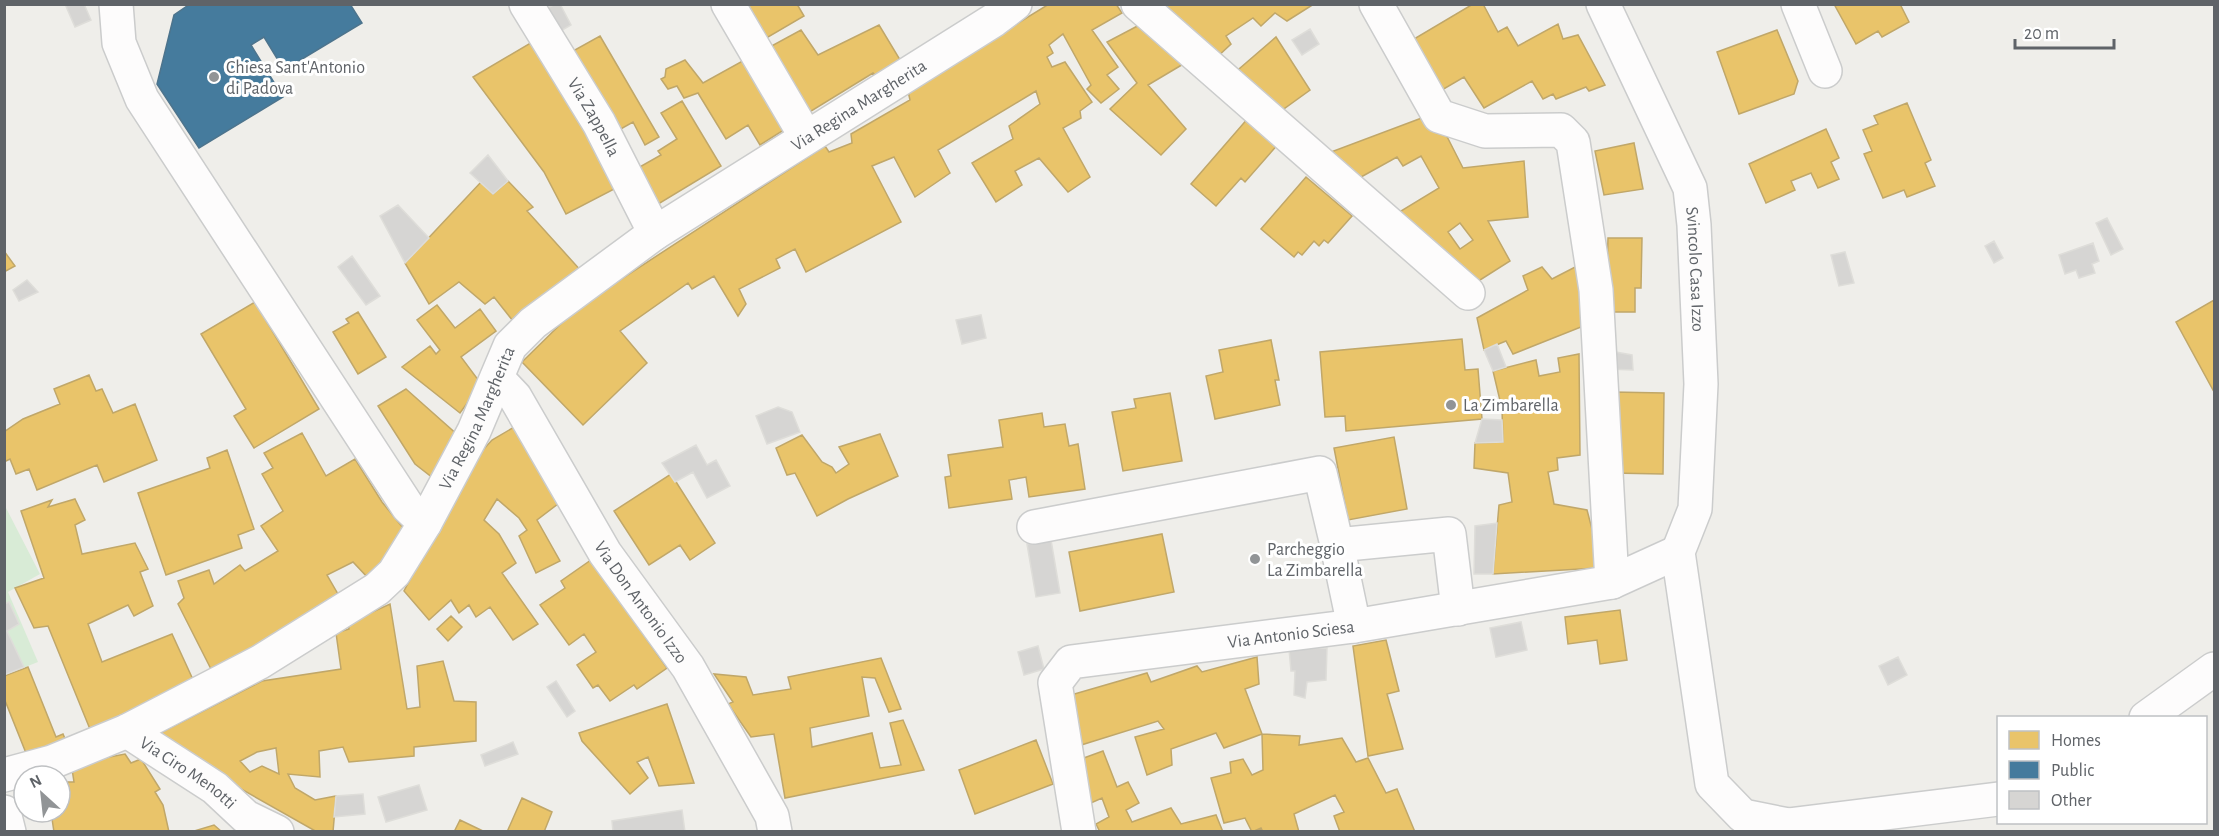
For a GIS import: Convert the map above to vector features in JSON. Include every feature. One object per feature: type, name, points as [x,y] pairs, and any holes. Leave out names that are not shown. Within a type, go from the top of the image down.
[{"type":"street","points":[[116,4],[119,43],[142,99],[408,507],[425,523]]},
{"type":"street","name":"Via Zappella","points":[[526,4],[599,123],[655,233]]},
{"type":"street","points":[[728,4],[806,137]]},
{"type":"street","points":[[1138,4],[1468,293]]},
{"type":"street","points":[[1376,4],[1439,116],[1485,132],[1561,130],[1573,142],[1596,290],[1612,582]]},
{"type":"street","name":"Svincolo Casa Izzo","points":[[1604,4],[1690,188],[1694,225],[1701,384],[1695,509],[1678,552]]},
{"type":"street","points":[[1798,4],[1826,71]]},
{"type":"street","name":"Via Regina Margherita","points":[[4,775],[52,762],[127,731],[260,662],[377,589],[394,573],[425,523],[474,431],[510,346],[533,322],[655,233],[806,137],[998,10]]},
{"type":"street","name":"Via Don Antonio Izzo","points":[[497,378],[515,397],[605,553],[688,667],[772,816],[775,831]]},
{"type":"street","points":[[1034,527],[1320,473],[1354,626]]},
{"type":"street","points":[[1337,545],[1449,534],[1458,609]]},
{"type":"street","points":[[1678,552],[1712,784],[1743,816],[1788,828],[1997,799]]},
{"type":"street","name":"Via Antonio Sciesa","points":[[1079,831],[1055,683],[1071,662],[1354,626],[1612,582],[1678,552]]},
{"type":"street","points":[[2147,716],[2214,669]]},
{"type":"street","name":"Via Ciro Menotti","points":[[127,731],[215,788],[246,817],[277,831]]},
{"type":"street","points":[[4,812],[9,831]]},
{"type":"green space","points":[[4,504],[40,574],[8,592],[38,662],[5,675]]},
{"type":"building: Homes","points":[[743,4],[797,4],[804,16],[763,40]]},
{"type":"building: Homes","points":[[1049,4],[1116,4],[1122,13],[1092,30],[1118,67],[1107,75],[1119,89],[1101,103],[1087,89],[1091,85],[1063,34],[1049,45],[1053,53],[1047,57],[1052,67],[1065,62],[1092,102],[1080,111],[1081,118],[1063,128],[1090,177],[1068,192],[1039,158],[1015,171],[1022,185],[996,202],[972,163],[1013,139],[1009,126],[1040,104],[1036,91],[938,150],[950,173],[915,197],[894,157],[872,166],[901,222],[806,272],[795,249],[776,259],[780,268],[739,289],[746,304],[738,316],[714,276],[692,289],[688,283],[620,331],[647,363],[583,425],[522,362],[577,308],[825,146],[829,152],[852,143],[851,134],[910,100],[908,91]]},
{"type":"building: Homes","points":[[1155,4],[1314,4],[1287,21],[1275,13],[1261,26],[1253,18],[1226,36],[1231,44],[1216,58]]},
{"type":"building: Homes","points":[[1473,4],[1483,4],[1498,32],[1507,27],[1518,46],[1558,24],[1563,39],[1578,35],[1605,85],[1589,91],[1586,87],[1556,99],[1553,94],[1543,99],[1532,81],[1484,108],[1464,77],[1442,90],[1414,39]]},
{"type":"building: Homes","points":[[1834,4],[1900,4],[1909,22],[1882,37],[1878,31],[1856,44]]},
{"type":"building: Homes","points":[[1147,21],[1190,60],[1148,85],[1186,129],[1161,155],[1110,109],[1137,83],[1107,42]]},
{"type":"building: Homes","points":[[879,25],[902,63],[882,82],[873,73],[808,113],[766,49],[801,30],[818,55]]},
{"type":"building: Homes","points":[[1777,30],[1798,81],[1794,94],[1739,114],[1717,52]]},
{"type":"building: Homes","points":[[600,36],[659,137],[645,145],[633,122],[619,130],[573,51]]},
{"type":"building: Homes","points":[[1276,37],[1310,90],[1274,116],[1232,75]]},
{"type":"building: Homes","points":[[534,41],[620,186],[566,214],[544,172],[473,77]]},
{"type":"building: Homes","points":[[748,58],[787,128],[760,145],[748,125],[726,139],[698,93],[684,98],[677,86],[668,89],[661,79],[665,77],[666,69],[685,60],[703,83]]},
{"type":"building: Homes","points":[[682,101],[721,166],[650,209],[629,173],[661,155],[658,151],[677,139],[661,113]]},
{"type":"building: Homes","points":[[1907,103],[1931,160],[1925,163],[1935,186],[1907,197],[1904,190],[1883,198],[1864,154],[1872,151],[1863,130],[1878,124],[1874,116]]},
{"type":"building: Homes","points":[[1435,113],[1463,168],[1524,161],[1528,217],[1488,221],[1510,261],[1469,287],[1391,217],[1439,188],[1421,156],[1403,166],[1397,157],[1352,182],[1323,155]],"holes":[[[1460,223],[1473,240],[1460,249],[1448,232]]]},
{"type":"building: Homes","points":[[1249,117],[1279,143],[1245,182],[1241,178],[1216,206],[1191,184]]},
{"type":"building: Homes","points":[[1826,129],[1839,158],[1831,162],[1839,179],[1818,188],[1811,173],[1791,181],[1795,190],[1766,203],[1749,164]]},
{"type":"building: Homes","points":[[1634,143],[1643,189],[1604,195],[1595,151]]},
{"type":"building: Homes","points":[[1306,177],[1352,216],[1328,243],[1324,240],[1319,246],[1314,241],[1302,255],[1298,252],[1294,257],[1261,229]]},
{"type":"building: Homes","points":[[508,181],[533,207],[527,211],[583,273],[513,321],[494,297],[485,304],[459,282],[429,304],[405,263],[481,182],[493,194]]},
{"type":"building: Homes","points":[[1608,238],[1642,238],[1641,288],[1635,288],[1635,312],[1606,312]]},
{"type":"building: Homes","points":[[4,251],[15,266],[4,272]]},
{"type":"building: Homes","points":[[1581,264],[1581,327],[1513,354],[1506,341],[1484,350],[1477,318],[1528,290],[1523,276],[1542,267],[1552,279]]},
{"type":"building: Homes","points":[[2214,300],[2214,389],[2213,390],[2176,322]]},
{"type":"building: Homes","points":[[255,302],[319,409],[254,448],[234,416],[246,409],[201,334]]},
{"type":"building: Homes","points":[[437,305],[455,328],[480,309],[496,331],[461,357],[479,381],[460,413],[402,367],[430,346],[436,354],[440,350],[417,320]]},
{"type":"building: Homes","points":[[358,312],[386,357],[358,374],[333,332],[349,323],[346,319]]},
{"type":"building: Homes","points":[[1462,339],[1465,370],[1478,369],[1482,419],[1346,431],[1345,416],[1325,417],[1320,352]]},
{"type":"building: Homes","points":[[1271,340],[1279,380],[1275,380],[1280,405],[1215,419],[1206,376],[1223,372],[1219,350]]},
{"type":"building: Homes","points":[[1579,354],[1580,455],[1557,458],[1558,470],[1548,472],[1554,504],[1587,510],[1593,533],[1600,536],[1598,568],[1493,574],[1499,505],[1512,502],[1508,473],[1474,468],[1475,443],[1503,442],[1502,409],[1493,371],[1536,360],[1539,376],[1560,372],[1558,358]]},
{"type":"building: Homes","points":[[89,375],[96,391],[102,389],[113,413],[135,404],[157,460],[104,482],[97,465],[37,490],[29,469],[16,474],[10,459],[4,462],[4,432],[23,419],[60,404],[54,389]]},
{"type":"building: Homes","points":[[406,389],[460,437],[442,485],[415,464],[378,406]]},
{"type":"building: Homes","points":[[1612,392],[1664,393],[1663,474],[1611,473]]},
{"type":"building: Homes","points":[[1170,393],[1182,461],[1123,471],[1112,412],[1136,408],[1134,399]]},
{"type":"building: Homes","points":[[1042,413],[1044,427],[1065,424],[1069,446],[1078,444],[1085,489],[1029,497],[1026,477],[1009,480],[1012,499],[949,508],[945,477],[951,476],[948,455],[1003,447],[999,420]]},
{"type":"building: Homes","points":[[516,426],[567,497],[537,520],[560,561],[536,573],[519,536],[527,530],[519,518],[497,499],[484,520],[499,534],[516,563],[502,573],[538,624],[513,640],[490,607],[476,617],[469,605],[459,613],[451,600],[429,620],[404,591],[472,462],[492,440]]},
{"type":"building: Homes","points":[[302,433],[326,476],[355,459],[382,502],[408,534],[371,581],[353,562],[327,575],[342,601],[214,675],[178,604],[184,598],[178,581],[209,570],[214,584],[240,565],[245,571],[278,551],[261,526],[283,511],[262,474],[273,468],[264,453]]},
{"type":"building: Homes","points":[[880,434],[898,476],[817,516],[795,473],[787,475],[776,448],[802,435],[822,462],[832,467],[836,473],[849,464],[839,447]]},
{"type":"building: Homes","points":[[1394,437],[1407,509],[1348,520],[1334,448]]},
{"type":"building: Homes","points":[[227,450],[254,529],[238,535],[242,548],[166,575],[138,493],[210,468],[207,458]]},
{"type":"building: Homes","points":[[671,474],[715,543],[690,560],[680,545],[649,565],[614,511]]},
{"type":"building: Homes","points":[[75,499],[85,520],[75,525],[82,554],[135,543],[148,569],[140,572],[153,606],[134,616],[128,605],[88,624],[102,662],[172,634],[195,684],[94,739],[48,626],[34,628],[15,588],[44,578],[21,511],[52,500],[48,507]]},
{"type":"building: Homes","points":[[1162,534],[1174,592],[1080,611],[1069,552]]},
{"type":"building: Homes","points":[[591,560],[667,668],[637,689],[634,685],[610,701],[598,685],[593,688],[577,665],[596,652],[584,634],[569,645],[540,605],[565,588],[561,581]]},
{"type":"building: Homes","points":[[390,604],[407,709],[420,707],[417,666],[443,661],[454,701],[476,702],[476,741],[414,747],[414,756],[349,762],[343,747],[319,751],[320,777],[288,774],[295,788],[315,800],[336,796],[333,832],[317,832],[158,742],[156,735],[262,681],[341,669],[336,633],[349,629],[348,623]],"holes":[[[276,748],[279,774],[262,766],[250,772],[240,761],[257,752]]]},
{"type":"building: Homes","points":[[1620,610],[1627,660],[1600,664],[1597,640],[1568,644],[1565,617]]},
{"type":"building: Homes","points":[[451,616],[462,627],[448,641],[437,629]]},
{"type":"building: Homes","points":[[1386,640],[1399,691],[1387,694],[1403,749],[1368,756],[1353,646]]},
{"type":"building: Homes","points":[[1257,657],[1259,684],[1245,689],[1262,734],[1224,748],[1216,733],[1171,749],[1172,765],[1147,775],[1135,737],[1164,729],[1158,721],[1078,746],[1064,697],[1147,673],[1151,682],[1197,666],[1202,672]]},
{"type":"building: Homes","points":[[881,658],[901,709],[889,712],[875,678],[862,677],[869,716],[810,728],[812,747],[872,733],[880,768],[901,765],[890,723],[903,720],[924,770],[785,798],[774,734],[751,737],[728,704],[733,702],[714,674],[746,677],[753,695],[791,689],[788,677]]},
{"type":"building: Homes","points":[[28,667],[56,737],[63,734],[69,748],[30,763],[4,698],[4,676]]},
{"type":"building: Homes","points":[[667,704],[694,783],[659,786],[648,757],[637,762],[648,778],[630,794],[582,741],[579,733]]},
{"type":"building: Homes","points":[[1262,734],[1300,736],[1299,745],[1342,738],[1356,762],[1368,758],[1386,793],[1397,789],[1415,832],[1340,832],[1334,816],[1344,812],[1335,795],[1294,814],[1299,832],[1263,832],[1261,828],[1252,832],[1245,818],[1224,823],[1211,778],[1231,773],[1230,762],[1243,759],[1252,775],[1263,770]]},
{"type":"building: Homes","points":[[1036,740],[1053,784],[975,814],[959,770]]},
{"type":"building: Homes","points":[[1103,751],[1117,787],[1128,782],[1139,803],[1126,810],[1132,822],[1171,808],[1181,824],[1216,815],[1223,832],[1100,832],[1096,824],[1109,817],[1102,798],[1091,803],[1081,759]]},
{"type":"building: Homes","points":[[125,754],[131,763],[141,759],[160,789],[155,792],[163,805],[169,832],[54,832],[53,824],[72,824],[72,782],[74,782],[72,769],[99,759]]},
{"type":"building: Homes","points":[[522,798],[552,812],[544,832],[507,832]]},
{"type":"building: Homes","points":[[460,820],[485,832],[454,832]]},
{"type":"building: Homes","points":[[214,825],[222,832],[191,832]]},
{"type":"building: Public","name":"Chiesa Sant'Antonio di Padova","points":[[190,4],[350,4],[362,23],[284,70],[264,37],[251,45],[283,97],[199,148],[157,84],[174,15]]},
{"type":"building: Other","points":[[65,4],[84,4],[91,20],[75,27]]},
{"type":"building: Other","points":[[555,4],[560,4],[571,25],[552,36],[539,13]]},
{"type":"building: Other","points":[[1310,29],[1319,44],[1302,55],[1292,40]]},
{"type":"building: Other","points":[[488,155],[508,181],[493,194],[470,173]]},
{"type":"building: Other","points":[[398,205],[429,238],[405,263],[380,216]]},
{"type":"building: Other","points":[[2107,218],[2123,249],[2111,255],[2096,223]]},
{"type":"building: Other","points":[[1994,241],[2003,258],[1994,263],[1985,246]]},
{"type":"building: Other","points":[[2093,243],[2099,261],[2092,264],[2095,273],[2079,278],[2076,270],[2065,274],[2059,255]]},
{"type":"building: Other","points":[[1845,252],[1854,283],[1839,286],[1831,255]]},
{"type":"building: Other","points":[[352,256],[380,296],[366,305],[338,267]]},
{"type":"building: Other","points":[[27,280],[38,292],[19,301],[13,290]]},
{"type":"building: Other","points":[[981,315],[986,338],[962,344],[956,320]]},
{"type":"building: Other","points":[[1497,344],[1506,367],[1493,371],[1484,350]]},
{"type":"building: Other","points":[[1610,351],[1632,355],[1633,370],[1607,369]]},
{"type":"building: Other","points":[[778,407],[792,412],[800,432],[767,444],[756,416]]},
{"type":"building: Other","points":[[1482,419],[1502,420],[1503,442],[1475,443]]},
{"type":"building: Other","points":[[696,445],[707,465],[716,460],[730,486],[707,498],[693,472],[675,482],[662,463]]},
{"type":"building: Other","points":[[1497,523],[1493,574],[1474,574],[1475,526]]},
{"type":"building: Other","points":[[1051,540],[1060,593],[1036,597],[1027,544]]},
{"type":"building: Other","points":[[9,602],[19,624],[7,631],[24,667],[4,675],[4,604]]},
{"type":"building: Other","points":[[1521,622],[1527,650],[1496,657],[1490,628]]},
{"type":"building: Other","points":[[1038,646],[1044,669],[1024,675],[1018,652]]},
{"type":"building: Other","points":[[1327,648],[1326,680],[1307,682],[1305,698],[1294,695],[1295,671],[1291,671],[1289,649]]},
{"type":"building: Other","points":[[1898,657],[1907,675],[1888,685],[1879,666]]},
{"type":"building: Other","points":[[556,681],[575,711],[567,717],[547,687]]},
{"type":"building: Other","points":[[513,742],[518,754],[485,766],[481,755]]},
{"type":"building: Other","points":[[419,785],[427,810],[386,822],[378,797]]},
{"type":"building: Other","points":[[363,794],[365,814],[334,817],[336,796]]},
{"type":"building: Other","points":[[682,810],[685,832],[613,832],[612,821]]},
{"type":"place","name":"Chiesa Sant'Antonio di Padova","points":[[214,77]]},
{"type":"place","name":"La Zimbarella","points":[[1451,405]]},
{"type":"place","name":"Parcheggio La Zimbarella","points":[[1255,559]]}]
